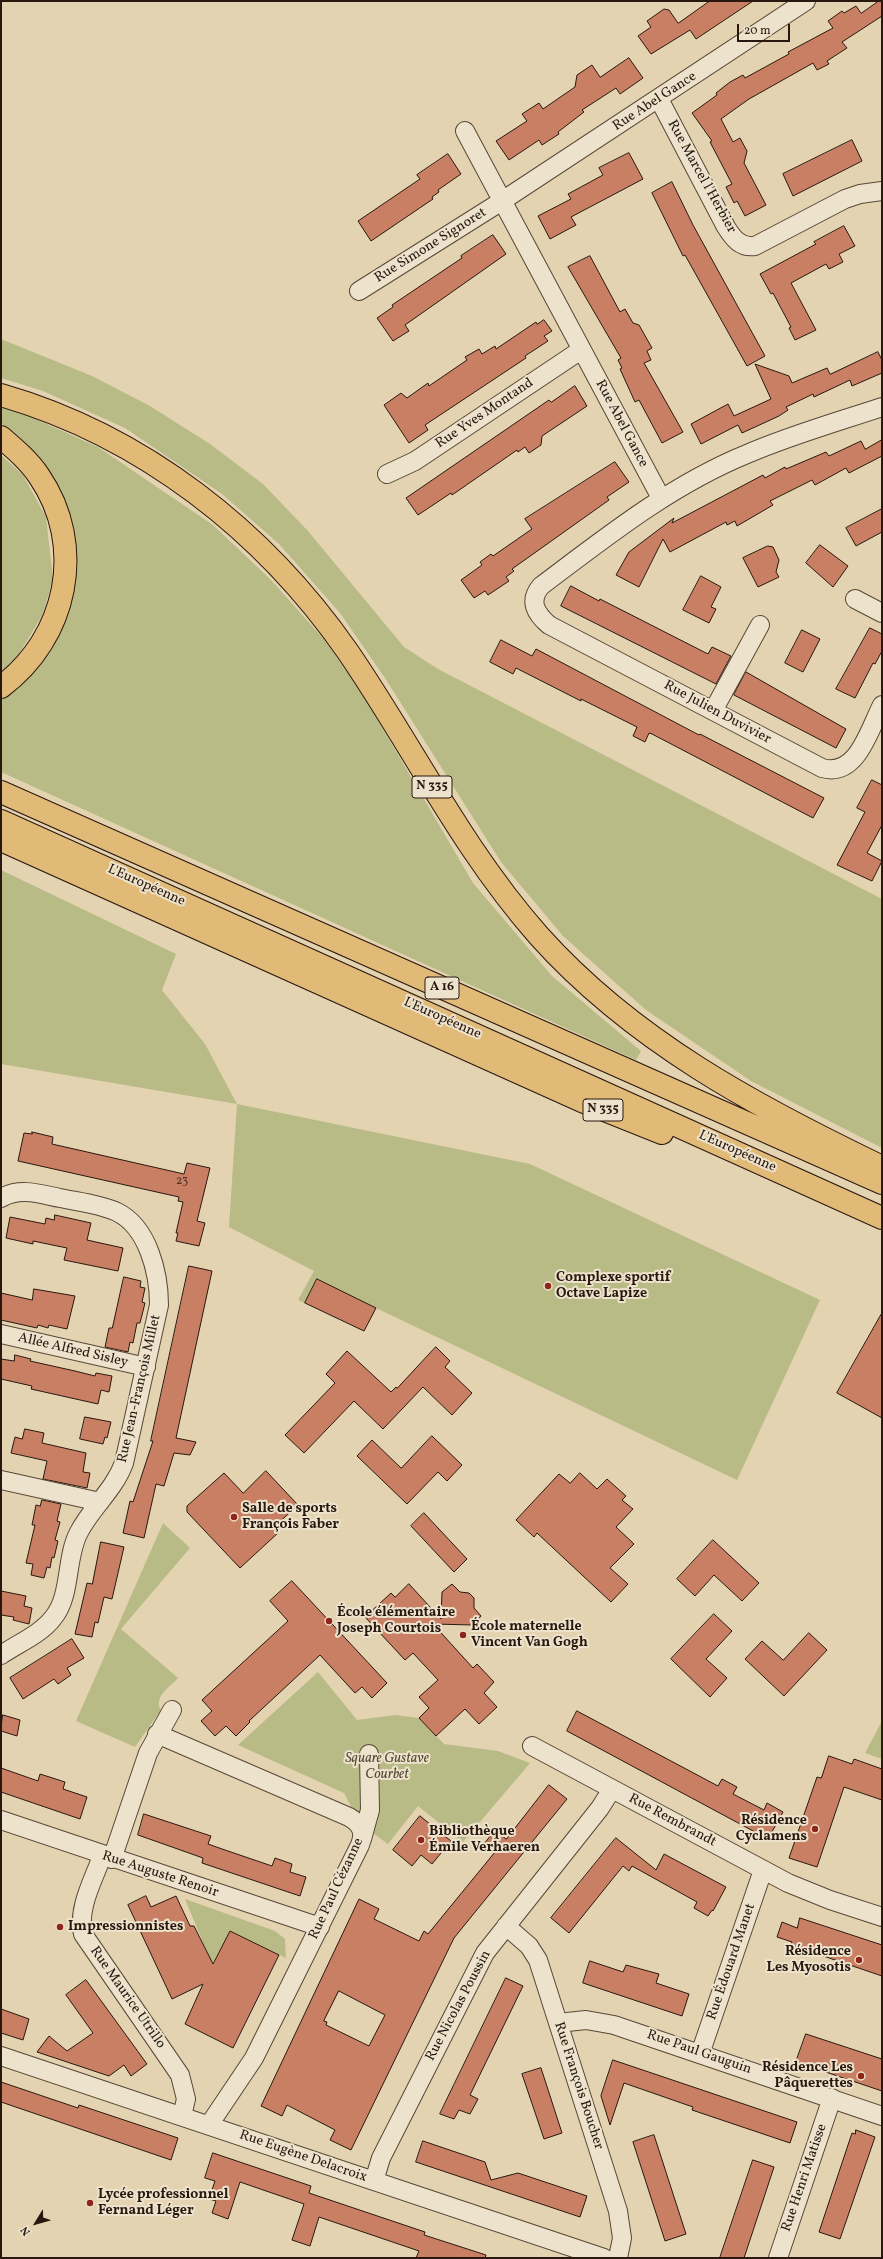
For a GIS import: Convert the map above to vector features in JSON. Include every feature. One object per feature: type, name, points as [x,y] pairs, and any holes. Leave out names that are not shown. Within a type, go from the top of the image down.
[{"type":"highway","name":"N 335","points":[[1,395],[65,418],[126,448],[181,482],[242,530],[293,581],[330,627],[358,666],[474,853],[517,910],[564,962],[631,1021],[702,1072],[781,1116],[882,1167]]},
{"type":"highway","points":[[1,437],[34,468],[51,497],[63,531],[67,568],[62,599],[49,632],[25,667],[1,687]]},
{"type":"highway","name":"L'Européenne","points":[[1,792],[882,1183]]},
{"type":"highway","name":"L'Européenne","points":[[1,821],[882,1218]]},
{"type":"highway","name":"N 335","points":[[1,840],[582,1101],[854,1205]]},
{"type":"street","name":"Rue Abel Gance","points":[[502,201],[806,1]]},
{"type":"street","name":"Rue Marcel l'Herbier","points":[[659,99],[726,227],[734,239],[742,245],[755,246],[845,199],[860,194],[882,191]]},
{"type":"street","name":"Rue Abel Gance","points":[[465,131],[661,498]]},
{"type":"street","name":"Rue Simone Signoret","points":[[359,291],[502,201]]},
{"type":"street","name":"Rue Yves Montand","points":[[387,474],[415,461],[581,350]]},
{"type":"street","points":[[661,498],[747,454],[882,407]]},
{"type":"street","name":"Rue Julien Duvivier","points":[[661,498],[640,511],[541,586],[534,595],[534,607],[549,625],[816,765],[832,770],[844,767],[854,760],[882,705]]},
{"type":"street","points":[[855,599],[882,613]]},
{"type":"street","points":[[714,711],[760,625]]},
{"type":"street","name":"Rue Jean-François Millet","points":[[1,1198],[20,1192],[42,1194],[108,1209],[123,1215],[136,1226],[150,1257],[159,1297],[158,1313],[124,1463],[114,1485],[87,1517],[77,1535],[62,1597],[56,1614],[43,1628],[1,1655]]},
{"type":"street","name":"Allée Alfred Sisley","points":[[1,1334],[146,1367]]},
{"type":"street","points":[[1,1480],[100,1502]]},
{"type":"street","name":"Rue Maurice Utrillo","points":[[172,1710],[157,1734],[144,1763],[107,1857],[83,1908],[81,1921],[83,1934],[180,2075],[186,2099],[182,2116]]},
{"type":"street","name":"Rue Paul Cézanne","points":[[157,1734],[349,1817],[360,1824],[362,1840],[254,2058],[208,2125]]},
{"type":"street","name":"Rue Rembrandt","points":[[532,1746],[763,1870],[820,1896],[882,1917]]},
{"type":"street","points":[[362,1840],[370,1810],[369,1754]]},
{"type":"street","name":"Rue Nicolas Poussin","points":[[374,2181],[381,2158],[476,1969],[506,1926],[600,1808],[612,1789]]},
{"type":"street","name":"Rue Auguste Renoir","points":[[1,1820],[107,1857],[320,1927]]},
{"type":"street","name":"Rue Édouard Manet","points":[[700,2054],[763,1870]]},
{"type":"street","name":"Rue François Boucher","points":[[506,1926],[529,1946],[536,1955],[618,2211],[622,2238],[618,2258]]},
{"type":"street","name":"Rue Paul Gauguin","points":[[558,2023],[586,2020],[605,2023],[882,2116]]},
{"type":"street","name":"Rue Eugène Delacroix","points":[[1,2056],[604,2258]]},
{"type":"street","name":"Rue Henri Matisse","points":[[778,2258],[832,2098]]},
{"type":"green space","points":[[1,339],[92,376],[150,406],[210,444],[263,484],[308,531],[404,647],[438,669],[882,899],[882,1148],[751,1081],[646,1010],[563,936],[501,862],[385,678],[340,613],[279,544],[222,494],[125,428],[43,391],[1,378]]},
{"type":"green space","points":[[1,407],[20,412],[98,447],[213,525],[271,580],[322,637],[358,686],[473,883],[552,976],[641,1051],[636,1060],[1,772],[1,697],[23,681],[52,649],[69,612],[77,569],[73,533],[59,491],[20,437],[1,423]]},
{"type":"green space","points":[[1,455],[23,475],[46,517],[53,578],[43,614],[16,659],[1,671]]},
{"type":"green space","points":[[1,870],[176,954],[162,990],[205,1044],[237,1104],[1,1064]]},
{"type":"green space","name":"Complexe sportif Octave Lapize","points":[[237,1104],[530,1164],[820,1300],[737,1480],[376,1308],[364,1331],[298,1300],[314,1271],[229,1227]]},
{"type":"green space","points":[[163,1523],[190,1548],[121,1629],[178,1678],[164,1692],[159,1701],[161,1710],[135,1747],[76,1721]]},
{"type":"green space","name":"Square Gustave Courbet","points":[[318,1672],[357,1720],[395,1715],[419,1718],[444,1744],[498,1751],[530,1763],[463,1842],[418,1806],[388,1844],[360,1824],[344,1793],[238,1745]]},
{"type":"green space","points":[[882,1721],[882,1759],[865,1753]]},
{"type":"green space","points":[[185,1899],[275,1931],[285,1939],[286,1958],[230,1931],[212,1964]]},
{"type":"building","points":[[710,1],[753,1],[696,39],[690,30],[651,54],[638,36],[651,27],[647,21],[664,9],[669,10],[678,23]]},
{"type":"building","points":[[879,1],[882,1],[882,16],[842,42],[847,48],[827,61],[829,64],[817,70],[813,63],[749,99],[721,119],[733,142],[740,138],[747,151],[744,163],[766,205],[745,216],[737,201],[734,203],[726,187],[732,184],[710,142],[712,141],[692,113],[717,95],[716,93],[730,82],[743,75],[745,78],[789,54],[788,52],[833,28],[828,21],[842,11],[844,13],[856,6],[861,13]]},
{"type":"building","points":[[629,58],[643,78],[620,94],[616,88],[582,110],[584,112],[558,132],[559,134],[542,145],[539,140],[509,160],[496,141],[527,121],[522,114],[539,103],[543,109],[575,87],[577,75],[592,65],[600,77]]},
{"type":"building","points":[[852,140],[862,161],[793,196],[783,174]]},
{"type":"building","points":[[629,153],[643,179],[571,217],[576,225],[550,239],[538,216],[571,199],[568,194],[603,175],[599,168]]},
{"type":"building","points":[[448,154],[461,174],[438,190],[439,192],[432,197],[433,199],[371,241],[358,221],[420,179],[417,175]]},
{"type":"building","points":[[672,182],[693,225],[765,356],[747,366],[685,255],[683,256],[652,193]]},
{"type":"building","points":[[844,226],[855,246],[839,254],[843,262],[829,269],[826,264],[791,283],[816,330],[795,340],[789,328],[791,327],[773,293],[771,294],[760,274],[816,244],[814,242]]},
{"type":"building","points":[[493,235],[506,254],[405,325],[409,331],[393,341],[377,318],[393,307],[392,305],[462,258],[461,256]]},
{"type":"building","points":[[590,256],[620,312],[625,309],[633,323],[639,325],[652,348],[647,351],[651,360],[644,363],[683,432],[662,443],[639,400],[635,402],[620,369],[622,368],[618,360],[621,358],[568,267]]},
{"type":"building","points":[[544,320],[552,331],[544,336],[548,341],[525,356],[526,358],[425,425],[428,430],[409,443],[384,405],[401,393],[407,398],[428,383],[429,386],[467,360],[465,357],[479,349],[482,354],[495,346],[496,349],[536,322],[537,324]]},
{"type":"building","points":[[878,352],[882,360],[882,373],[852,386],[850,380],[814,397],[813,394],[786,407],[788,410],[779,416],[742,433],[738,425],[701,444],[691,424],[728,404],[734,416],[771,399],[755,364],[789,376],[792,383],[827,368],[830,374]]},
{"type":"building","points":[[575,386],[587,406],[542,436],[541,445],[529,453],[525,447],[518,452],[517,450],[452,495],[451,493],[418,515],[406,498],[549,400],[551,402]]},
{"type":"building","points":[[882,440],[882,456],[849,473],[846,468],[815,485],[812,480],[770,501],[773,505],[737,526],[735,521],[727,525],[726,522],[670,552],[663,539],[639,587],[616,575],[629,552],[674,518],[672,523],[763,475],[765,478],[785,467],[786,469],[826,452],[829,456],[861,441],[865,449]]},
{"type":"building","points":[[615,462],[629,482],[607,497],[609,500],[512,569],[514,571],[506,577],[509,581],[488,595],[485,591],[474,598],[461,580],[482,565],[480,562],[491,554],[493,556],[532,529],[525,519]]},
{"type":"building","points":[[882,509],[882,532],[856,546],[846,528]]},
{"type":"building","points":[[820,545],[848,566],[833,587],[806,563]]},
{"type":"building","points":[[768,546],[773,547],[779,560],[776,572],[779,577],[758,587],[743,558]]},
{"type":"building","points":[[701,576],[721,587],[711,607],[716,609],[709,623],[683,610]]},
{"type":"building","points":[[571,586],[599,601],[600,599],[708,654],[712,647],[731,656],[716,684],[561,606]]},
{"type":"building","points":[[870,628],[882,634],[882,651],[875,664],[873,663],[855,698],[836,689]]},
{"type":"building","points":[[802,630],[820,639],[803,672],[785,663]]},
{"type":"building","points":[[501,640],[532,656],[536,649],[699,735],[700,734],[824,798],[813,818],[652,734],[649,733],[645,742],[633,736],[637,727],[516,668],[513,674],[490,662]]},
{"type":"building","points":[[746,672],[846,729],[836,748],[734,695]]},
{"type":"building","points":[[872,780],[882,785],[882,825],[867,853],[882,861],[872,881],[837,865],[865,812],[857,808]]},
{"type":"building","points":[[32,1132],[53,1137],[52,1144],[184,1174],[187,1163],[210,1168],[197,1221],[205,1223],[199,1246],[176,1241],[178,1233],[176,1233],[183,1202],[178,1201],[179,1197],[18,1161],[24,1133],[32,1134]]},
{"type":"building","points":[[55,1215],[91,1223],[87,1240],[123,1248],[118,1271],[64,1260],[67,1248],[33,1241],[33,1244],[6,1238],[10,1217],[45,1224],[46,1218],[54,1220]]},
{"type":"building","points":[[189,1266],[212,1271],[176,1438],[196,1442],[190,1455],[174,1453],[164,1486],[156,1484],[144,1538],[123,1533],[130,1501],[133,1502],[153,1441],[151,1441]]},
{"type":"building","points":[[124,1277],[141,1281],[140,1287],[145,1288],[142,1302],[145,1303],[140,1323],[137,1323],[133,1343],[130,1342],[128,1352],[105,1347],[109,1328],[112,1328]]},
{"type":"building","points":[[317,1279],[376,1308],[364,1331],[305,1303]]},
{"type":"building","points":[[34,1289],[75,1296],[67,1329],[49,1325],[48,1328],[38,1325],[37,1328],[1,1320],[1,1293],[32,1300]]},
{"type":"building","points":[[882,1313],[882,1418],[837,1393]]},
{"type":"building","points":[[436,1347],[450,1361],[445,1367],[472,1393],[452,1415],[423,1387],[383,1429],[354,1401],[304,1453],[285,1435],[335,1383],[326,1374],[347,1351],[391,1392],[396,1387],[397,1388]]},
{"type":"building","points":[[15,1355],[31,1359],[30,1361],[95,1376],[96,1373],[112,1376],[109,1392],[101,1390],[98,1404],[31,1389],[32,1386],[1,1379],[1,1359],[14,1361]]},
{"type":"building","points":[[85,1417],[111,1422],[107,1438],[105,1437],[103,1444],[80,1439]]},
{"type":"building","points":[[25,1429],[44,1433],[42,1443],[86,1453],[83,1472],[90,1473],[87,1488],[43,1479],[47,1461],[11,1453],[15,1437],[22,1439]]},
{"type":"building","points":[[432,1436],[462,1465],[447,1481],[438,1472],[407,1504],[357,1456],[372,1440],[401,1468]]},
{"type":"building","name":"Salle de sports François Faber","points":[[266,1471],[298,1505],[274,1527],[279,1532],[240,1568],[187,1512],[187,1506],[224,1473],[243,1493]]},
{"type":"building","points":[[580,1473],[597,1489],[607,1479],[626,1496],[622,1500],[633,1509],[616,1527],[634,1544],[610,1568],[628,1584],[611,1602],[537,1533],[534,1537],[516,1520],[559,1474],[570,1483]]},
{"type":"building","points":[[42,1500],[61,1504],[57,1521],[60,1522],[55,1540],[58,1541],[54,1558],[52,1557],[50,1568],[47,1567],[44,1578],[31,1575],[33,1564],[26,1563],[35,1525],[32,1525],[36,1505],[40,1506]]},
{"type":"building","points":[[424,1513],[467,1559],[454,1572],[411,1526]]},
{"type":"building","points":[[713,1540],[759,1583],[742,1601],[714,1575],[695,1596],[677,1579]]},
{"type":"building","points":[[101,1542],[124,1547],[112,1599],[104,1597],[98,1623],[95,1622],[92,1637],[75,1634],[87,1583],[92,1584]]},
{"type":"building","points":[[292,1581],[387,1683],[372,1698],[362,1687],[355,1693],[320,1655],[249,1721],[250,1722],[236,1736],[226,1726],[215,1736],[201,1721],[212,1711],[202,1700],[288,1621],[270,1601]]},
{"type":"building","points":[[409,1584],[441,1619],[442,1592],[452,1584],[460,1592],[469,1593],[474,1598],[474,1608],[481,1616],[473,1625],[433,1624],[473,1668],[477,1664],[494,1682],[484,1693],[497,1707],[479,1724],[465,1709],[436,1736],[419,1718],[429,1708],[419,1697],[438,1680],[413,1653],[405,1660],[365,1617],[391,1593],[395,1597]]},
{"type":"building","points":[[1,1591],[26,1596],[24,1606],[32,1608],[29,1624],[13,1620],[14,1617],[1,1615]]},
{"type":"building","points":[[714,1614],[732,1631],[706,1659],[727,1678],[710,1697],[671,1659]]},
{"type":"building","points":[[809,1633],[827,1650],[784,1696],[745,1659],[762,1641],[783,1660]]},
{"type":"building","points":[[72,1639],[84,1658],[67,1668],[71,1675],[58,1684],[54,1679],[23,1699],[10,1678]]},
{"type":"building","points":[[577,1711],[718,1786],[722,1779],[737,1787],[733,1794],[764,1810],[767,1803],[783,1812],[768,1839],[567,1731]]},
{"type":"building","points":[[3,1715],[20,1720],[17,1736],[1,1731]]},
{"type":"building","name":"Résidence Cyclamens","points":[[829,1756],[852,1764],[854,1759],[882,1769],[882,1800],[844,1787],[817,1867],[789,1858],[817,1777],[821,1778]]},
{"type":"building","points":[[1,1768],[38,1781],[40,1774],[65,1782],[63,1789],[87,1797],[80,1819],[1,1792]]},
{"type":"building","points":[[549,1785],[567,1799],[454,1938],[351,2150],[330,2140],[335,2130],[287,2105],[282,2116],[261,2106],[359,1899],[379,1909],[374,1919],[419,1941],[424,1931],[428,1934],[495,1852],[484,1844],[495,1830],[506,1839]],"holes":[[[339,1991],[385,2015],[369,2046],[326,2025],[327,2022],[324,2021]]]},
{"type":"building","points":[[144,1814],[211,1836],[208,1844],[272,1866],[275,1858],[292,1864],[290,1872],[306,1877],[300,1896],[202,1863],[203,1858],[138,1835]]},
{"type":"building","points":[[420,1816],[451,1841],[432,1864],[421,1855],[412,1866],[393,1850]]},
{"type":"building","points":[[616,1838],[656,1870],[664,1854],[726,1887],[713,1911],[712,1910],[708,1916],[694,1908],[697,1902],[632,1866],[629,1871],[623,1866],[569,1933],[551,1918]]},
{"type":"building","points":[[146,1896],[151,1907],[176,1896],[190,1926],[194,1926],[213,1964],[230,1931],[279,1955],[233,2048],[185,2024],[203,1984],[172,1999],[128,1905]]},
{"type":"building","name":"Résidence Les Myosotis","points":[[800,1918],[882,1945],[882,1976],[791,1945],[792,1942],[777,1937],[782,1922],[797,1928]]},
{"type":"building","points":[[590,1961],[623,1972],[626,1965],[659,1974],[656,1983],[689,1994],[682,2016],[583,1983]]},
{"type":"building","points":[[506,1978],[523,1986],[470,2095],[478,2099],[470,2114],[459,2110],[454,2119],[440,2114]]},
{"type":"building","points":[[86,1980],[147,2064],[131,2076],[124,2065],[109,2076],[37,2052],[49,2036],[67,2051],[93,2033],[66,1995]]},
{"type":"building","points":[[1,2009],[29,2019],[23,2040],[1,2033]]},
{"type":"building","name":"Résidence Les Pâquerettes","points":[[806,2034],[882,2059],[882,2091],[796,2062]]},
{"type":"building","points":[[613,2060],[797,2122],[790,2143],[692,2110],[693,2107],[624,2083],[610,2125],[601,2096]]},
{"type":"building","points":[[541,2068],[562,2133],[544,2139],[522,2074]]},
{"type":"building","points":[[1,2082],[78,2108],[79,2105],[178,2138],[171,2160],[1,2102]]},
{"type":"building","points":[[856,2130],[875,2137],[840,2239],[819,2232],[852,2133],[855,2134]]},
{"type":"building","points":[[654,2135],[686,2234],[665,2241],[633,2142]]},
{"type":"building","points":[[423,2141],[485,2162],[491,2180],[518,2173],[587,2196],[580,2217],[416,2162]]},
{"type":"building","points":[[213,2153],[311,2186],[309,2193],[425,2232],[424,2235],[486,2255],[485,2258],[416,2258],[419,2251],[319,2217],[310,2246],[292,2240],[304,2204],[240,2182],[228,2219],[212,2213],[216,2201],[209,2199],[215,2181],[205,2178]]},
{"type":"building","points":[[753,2160],[774,2167],[744,2258],[720,2258]]},
{"type":"place","name":"Complexe sportif Octave Lapize","points":[[548,1286]]},
{"type":"place","name":"Salle de sports François Faber","points":[[234,1517]]},
{"type":"place","name":"École élémentaire Joseph Courtois","points":[[329,1621]]},
{"type":"place","name":"École maternelle Vincent Van Gogh","points":[[463,1635]]},
{"type":"place","name":"Résidence Cyclamens","points":[[815,1829]]},
{"type":"place","name":"Bibliothèque Émile Verhaeren","points":[[421,1840]]},
{"type":"place","name":"Impressionnistes","points":[[60,1927]]},
{"type":"place","name":"Résidence Les Myosotis","points":[[859,1960]]},
{"type":"place","name":"Résidence Les Pâquerettes","points":[[861,2076]]},
{"type":"place","name":"Lycée professionnel Fernand Léger","points":[[90,2203]]}]
